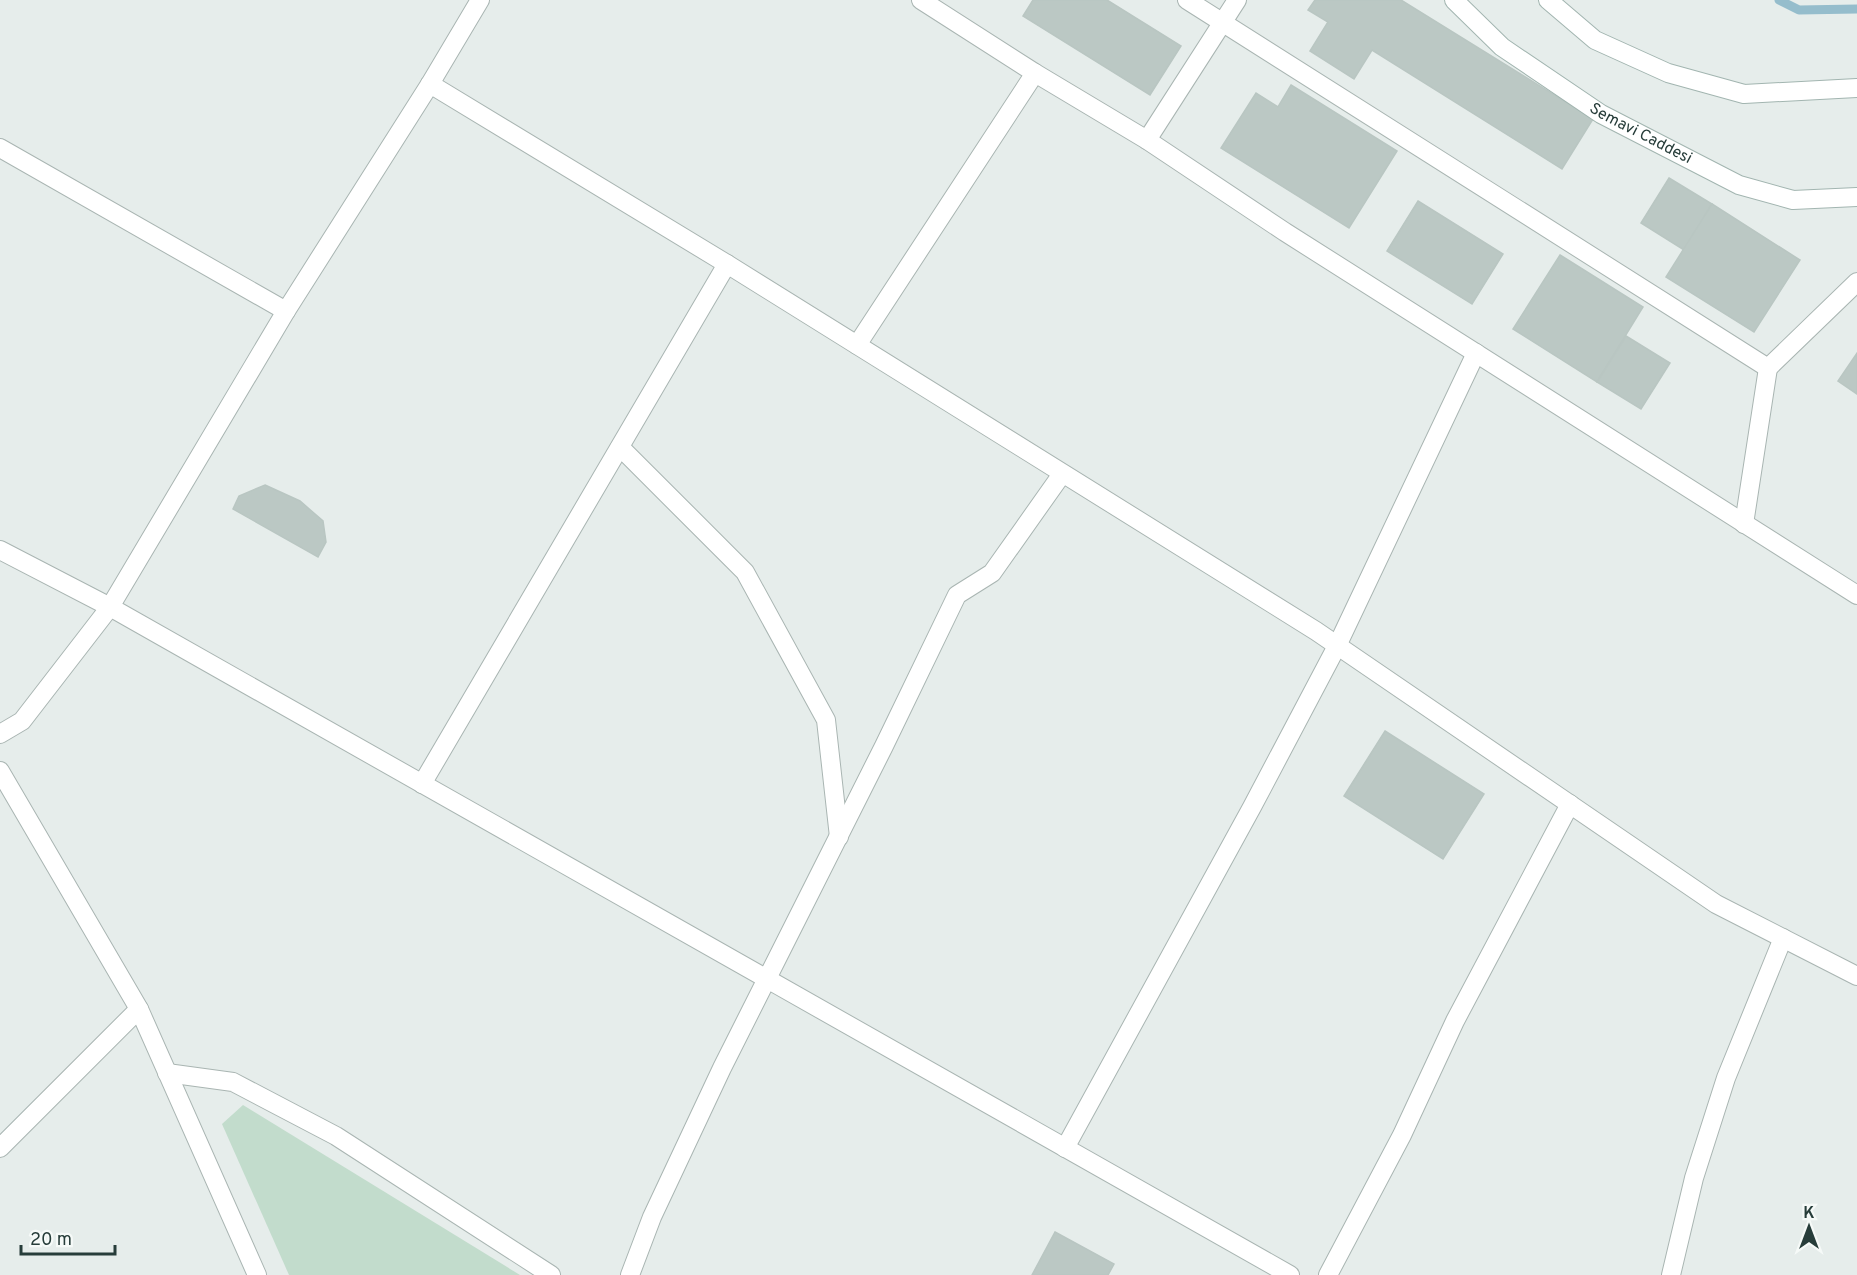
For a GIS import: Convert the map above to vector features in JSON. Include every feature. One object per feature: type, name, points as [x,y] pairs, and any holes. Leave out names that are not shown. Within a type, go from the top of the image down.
[{"type":"street","points":[[0,734],[22,721],[110,607],[286,311],[430,84],[480,0]]},
{"type":"street","points":[[921,0],[1035,73],[1147,140],[1285,232],[1857,595]]},
{"type":"street","points":[[1187,0],[1768,368]]},
{"type":"street","points":[[1147,140],[1237,0]]},
{"type":"street","name":"Semavi Caddesi","points":[[1454,0],[1502,46],[1601,114],[1739,185],[1793,200],[1857,197]]},
{"type":"street","points":[[1548,0],[1595,40],[1668,73],[1744,94],[1857,88]]},
{"type":"street","points":[[857,345],[1035,73]]},
{"type":"street","points":[[430,84],[727,264],[1337,646],[1716,904],[1857,976]]},
{"type":"street","points":[[0,148],[286,311]]},
{"type":"street","points":[[423,784],[727,264]]},
{"type":"street","points":[[1744,524],[1768,368],[1857,282]]},
{"type":"street","points":[[1065,1148],[1252,807],[1337,646],[1476,353]]},
{"type":"street","points":[[620,447],[745,572],[826,720],[839,837]]},
{"type":"street","points":[[630,1275],[667,1185],[722,1068],[839,837],[957,595],[992,573],[1062,474]]},
{"type":"street","points":[[0,550],[110,607],[1290,1275]]},
{"type":"street","points":[[0,771],[139,1009],[257,1275]]},
{"type":"street","points":[[1328,1275],[1402,1134],[1455,1021],[1570,804]]},
{"type":"street","points":[[1671,1275],[1694,1178],[1726,1078],[1783,938]]},
{"type":"street","points":[[0,1148],[139,1009]]},
{"type":"street","points":[[167,1073],[233,1082],[336,1136],[551,1275]]},
{"type":"green space","points":[[243,1105],[520,1275],[289,1275],[222,1124]]},
{"type":"building","points":[[1033,0],[1107,0],[1181,46],[1150,95],[1023,16]]},
{"type":"building","points":[[1315,0],[1401,0],[1593,119],[1562,169],[1372,50],[1354,79],[1310,51],[1328,22],[1308,10]]},
{"type":"building","points":[[1291,85],[1397,151],[1349,228],[1221,148],[1256,93],[1278,107]]},
{"type":"building","points":[[1669,178],[1712,204],[1684,250],[1641,223]]},
{"type":"building","points":[[1418,201],[1503,254],[1472,304],[1387,251]]},
{"type":"building","points":[[1712,204],[1800,260],[1754,332],[1666,277]]},
{"type":"building","points":[[1560,255],[1643,307],[1597,382],[1513,329]]},
{"type":"building","points":[[1626,336],[1670,363],[1641,409],[1597,382]]},
{"type":"building","points":[[1857,353],[1857,394],[1838,381]]},
{"type":"building","points":[[265,485],[300,501],[323,521],[326,542],[318,557],[233,509],[239,496]]},
{"type":"building","points":[[1385,731],[1484,794],[1443,859],[1344,796]]},
{"type":"building","points":[[1055,1232],[1114,1264],[1108,1275],[1032,1275]]},
{"type":"waterway","points":[[1779,0],[1799,10],[1857,9]]}]
